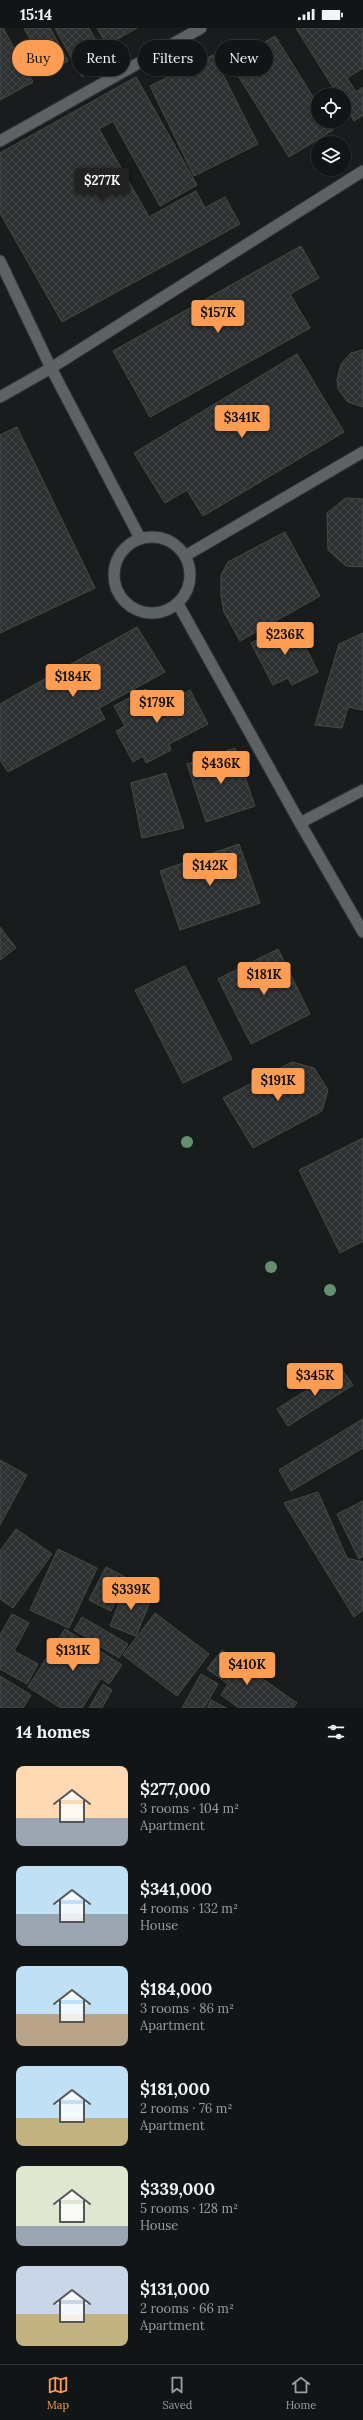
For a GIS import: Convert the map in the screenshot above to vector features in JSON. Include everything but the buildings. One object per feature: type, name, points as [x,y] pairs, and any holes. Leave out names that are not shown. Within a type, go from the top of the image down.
[{"type":"street","points":[[0,141],[201,28]]},
{"type":"street","points":[[0,397],[51,368],[363,171]]},
{"type":"street","points":[[0,261],[51,368],[140,538]]},
{"type":"street","points":[[185,556],[363,452]]},
{"type":"street","points":[[153,537],[166,539],[177,546],[185,556],[190,568],[190,581],[186,593],[178,604],[167,611],[154,614],[139,612],[128,605],[118,595],[114,582],[114,568],[119,555],[128,545],[140,538],[153,537]]},
{"type":"street","points":[[178,604],[300,823],[363,932]]},
{"type":"street","points":[[300,823],[363,790]]}]
